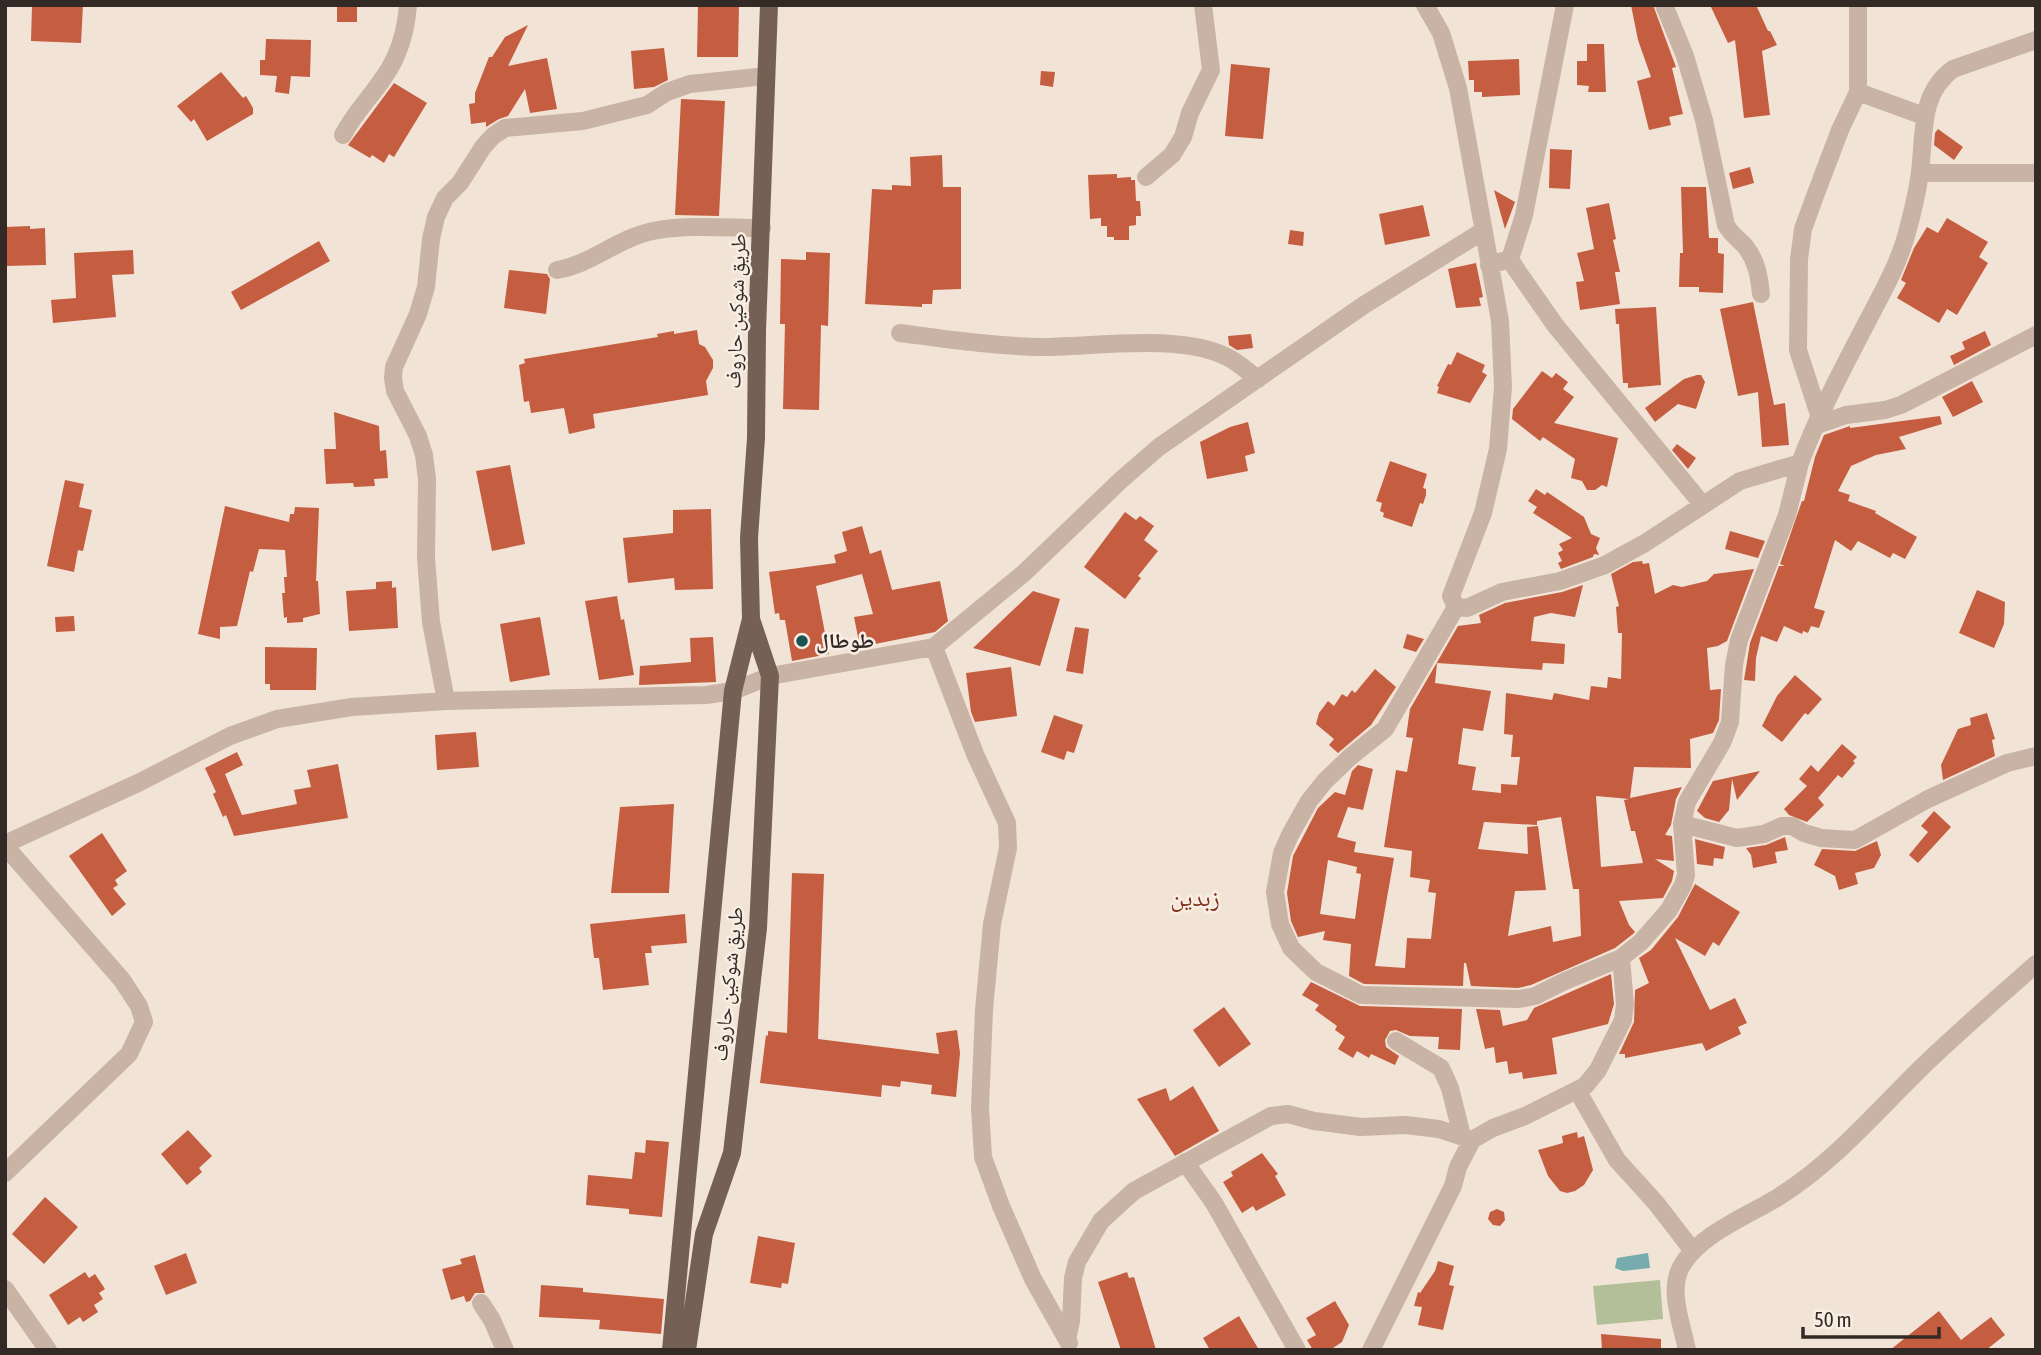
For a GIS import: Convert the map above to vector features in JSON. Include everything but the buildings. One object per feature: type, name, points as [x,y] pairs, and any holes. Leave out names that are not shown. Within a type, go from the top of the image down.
[{"type":"main road","name":"طريق شوكين حاروف","points":[[671,1350],[733,691],[751,619],[749,538],[756,438],[757,331],[769,5]]},
{"type":"main road","name":"طريق شوكين حاروف","points":[[687,1350],[704,1234],[732,1153],[758,928],[770,676],[751,619]]},
{"type":"street","points":[[343,135],[363,103],[385,76],[405,32],[408,5]]},
{"type":"street","points":[[1146,177],[1172,155],[1183,137],[1190,113],[1211,70],[1203,5]]},
{"type":"street","points":[[1425,5],[1441,33],[1458,88],[1500,321],[1503,387],[1498,449],[1483,513],[1451,596],[1456,607]]},
{"type":"street","points":[[1565,5],[1524,215],[1510,259],[1555,325],[1702,504]]},
{"type":"street","points":[[1664,5],[1685,56],[1704,120],[1726,225],[1754,258],[1761,294]]},
{"type":"street","points":[[1819,421],[1798,350],[1799,259],[1803,229],[1840,130],[1858,92],[1858,5]]},
{"type":"street","points":[[1456,607],[1385,729],[1325,781],[1309,801],[1282,853],[1275,892],[1280,924],[1292,947],[1316,972],[1361,995],[1519,999],[1535,996],[1621,958],[1642,942],[1660,921],[1684,885],[1686,875],[1682,824],[1687,802],[1722,743],[1730,722],[1734,665],[1739,640],[1787,514],[1800,463],[1845,364],[1885,287],[1908,233],[1920,173],[1924,116],[1934,88],[1942,77],[1953,69],[2036,40]]},
{"type":"street","points":[[446,701],[431,622],[426,558],[427,479],[424,455],[418,436],[395,391],[393,378],[394,368],[418,314],[428,277],[436,217],[445,198],[460,183],[483,147],[505,128],[557,125],[593,119],[647,105],[667,92],[690,84],[766,76]]},
{"type":"street","points":[[1858,92],[1924,116]]},
{"type":"street","points":[[1920,173],[2036,173]]},
{"type":"street","points":[[557,271],[589,261],[633,237],[652,231],[762,228]]},
{"type":"street","points":[[5,1173],[129,1054],[144,1022],[139,1006],[122,980],[5,845],[257,724],[300,714],[352,707],[446,701],[706,695],[733,691],[770,676],[934,647],[1024,573],[1159,447],[1364,305],[1483,232]]},
{"type":"street","points":[[1489,265],[1510,259]]},
{"type":"street","points":[[901,332],[952,340],[1038,346],[1155,344],[1194,347],[1227,357],[1258,379]]},
{"type":"street","points":[[1819,421],[1901,405],[2036,335]]},
{"type":"street","points":[[1456,607],[1467,608],[1502,592],[1560,581],[1605,565],[1740,481],[1800,463]]},
{"type":"street","points":[[934,647],[975,754],[1007,823],[1008,848],[992,924],[984,1010],[980,1108],[983,1157],[1033,1279],[1069,1344]]},
{"type":"street","points":[[1682,824],[1737,838],[1764,834],[1782,826],[1792,826],[1821,838],[1856,840],[1928,799],[2007,763],[2036,756]]},
{"type":"street","points":[[1069,1344],[1073,1278],[1077,1262],[1101,1221],[1134,1191],[1271,1116],[1282,1113],[1361,1127],[1405,1125],[1439,1129],[1467,1138],[1525,1116],[1585,1086],[1598,1070],[1623,1020],[1625,1004],[1621,958]]},
{"type":"street","points":[[1687,1350],[1675,1293],[1681,1268],[1693,1251],[1723,1229],[1779,1197],[1824,1164],[1922,1067],[2036,964]]},
{"type":"street","points":[[1371,1350],[1452,1186],[1467,1138],[1441,1068],[1396,1041]]},
{"type":"street","points":[[1577,1090],[1617,1160],[1656,1203],[1693,1251]]},
{"type":"street","points":[[1185,1162],[1209,1195],[1297,1350]]},
{"type":"street","points":[[5,1289],[48,1350]]},
{"type":"street","points":[[481,1303],[505,1350]]},
{"type":"green space","points":[[1660,1280],[1663,1319],[1597,1325],[1593,1286]]},
{"type":"water","points":[[1648,1253],[1650,1268],[1623,1271],[1615,1268],[1617,1258]]},
{"type":"place","name":"طوطال","points":[[802,641]]},
{"type":"district","name":"زبدين","points":[[1195,898]]}]
